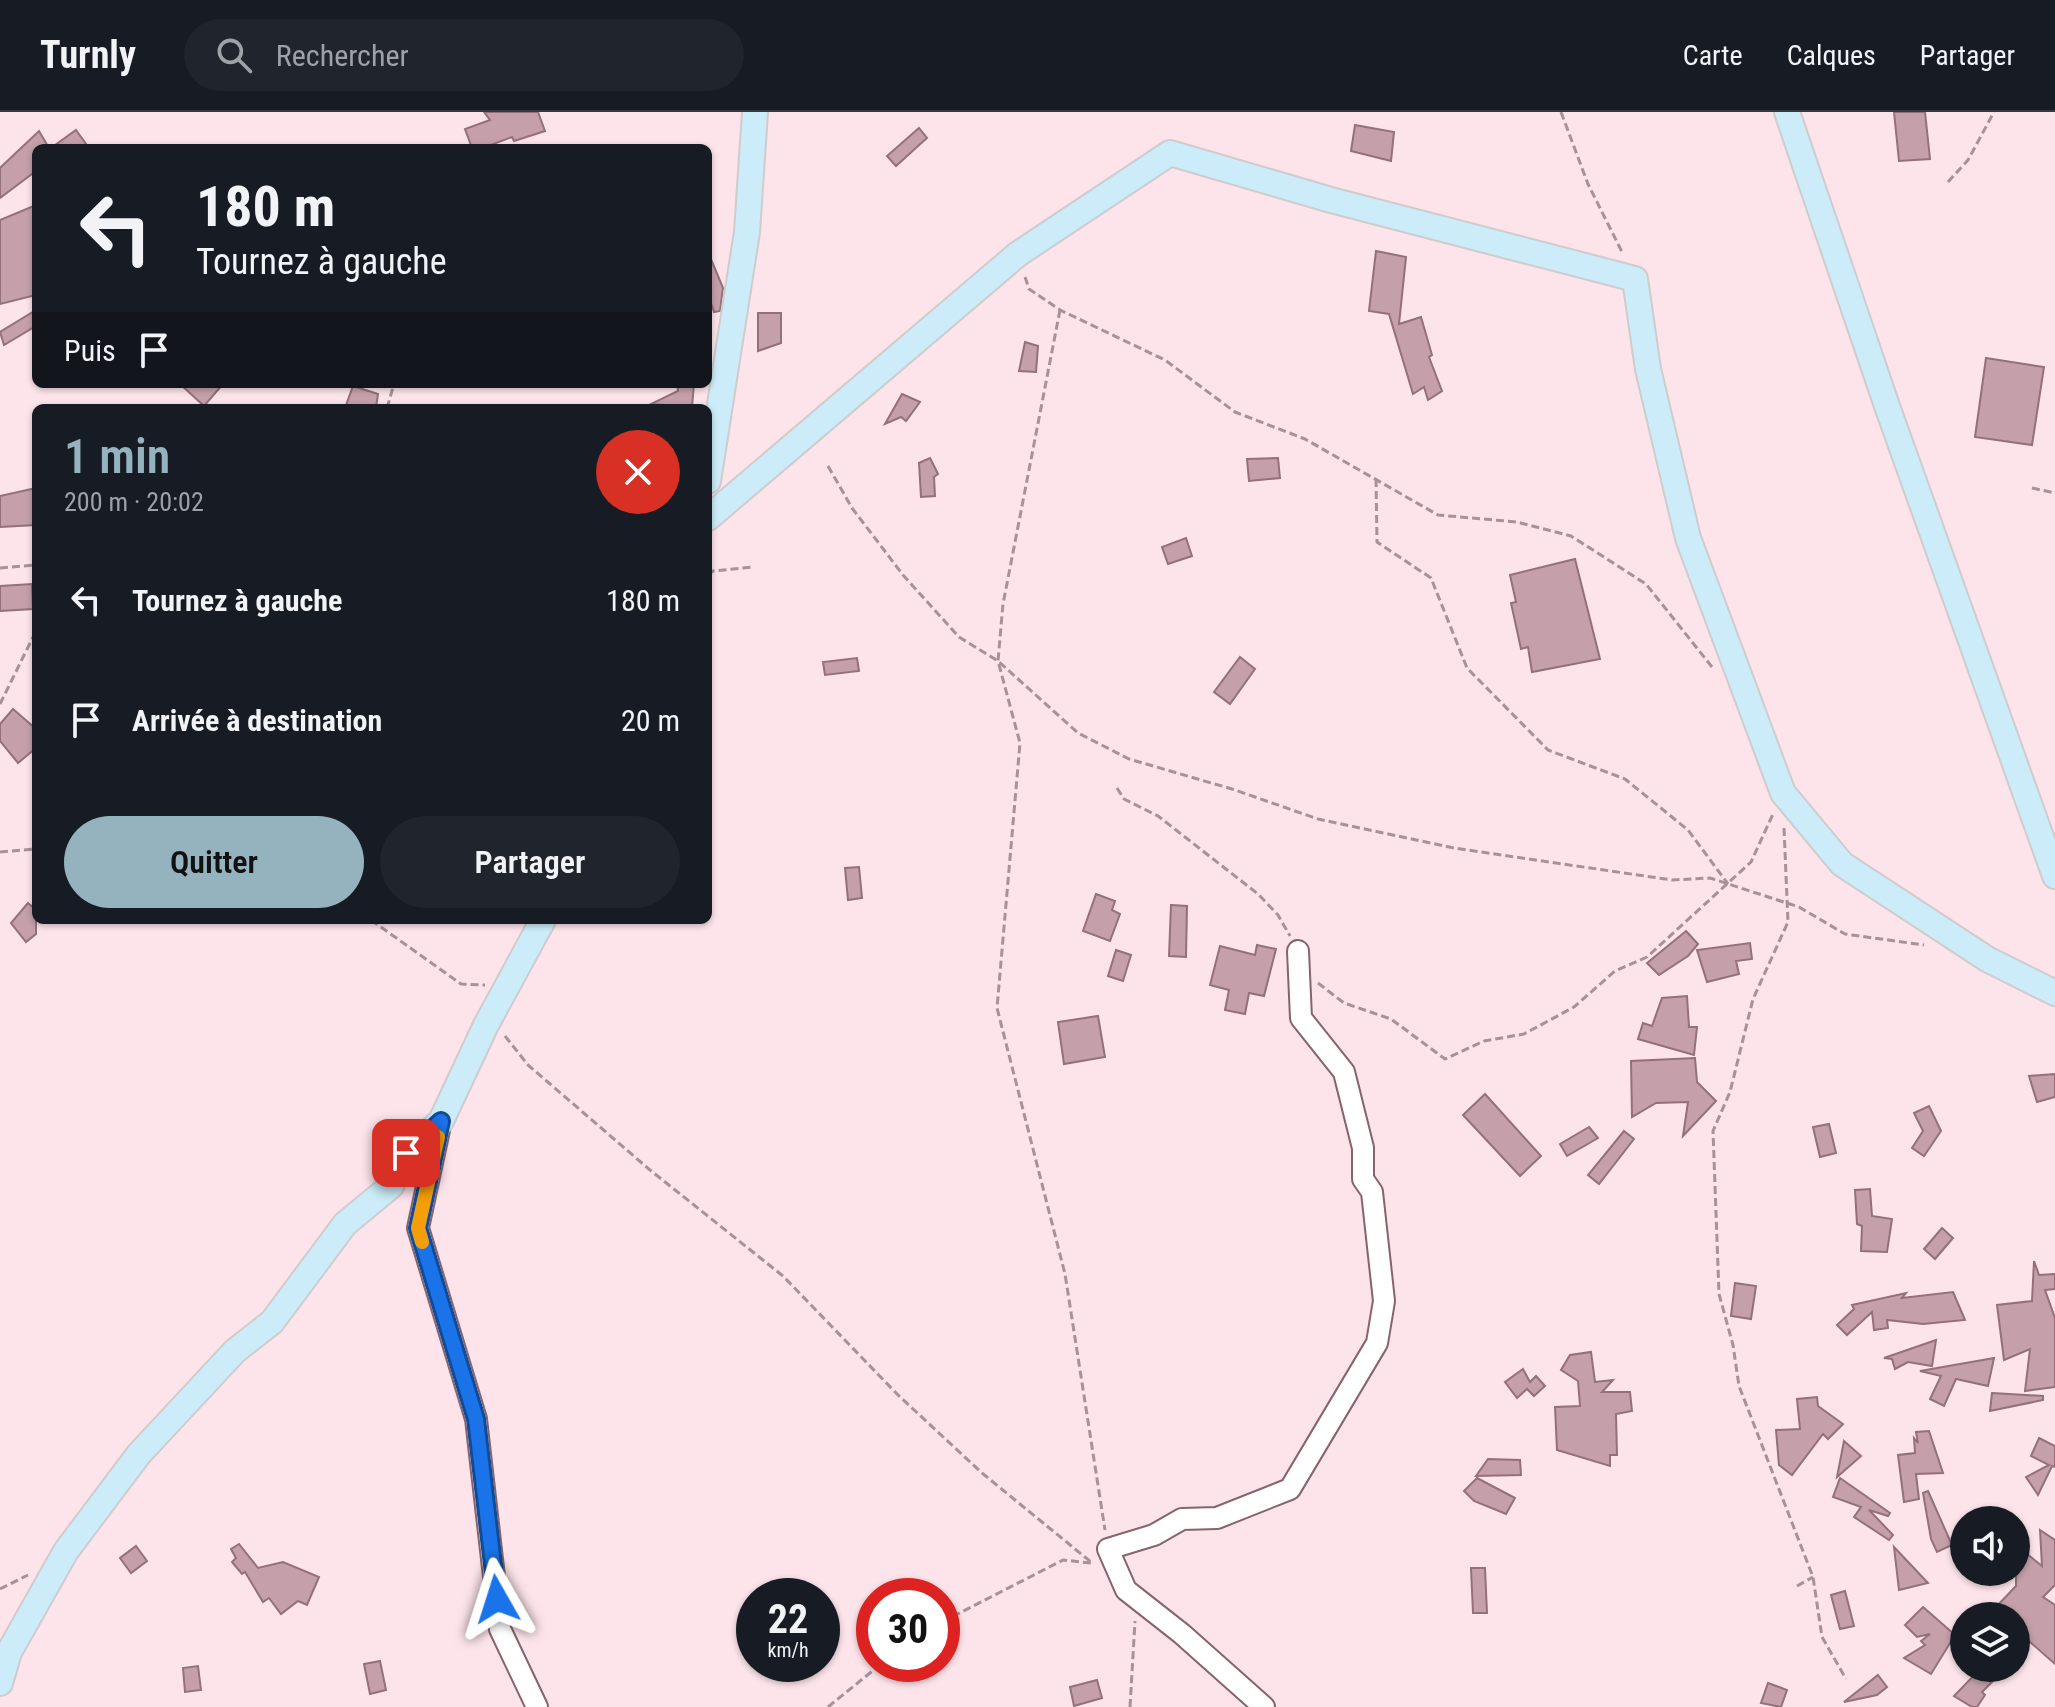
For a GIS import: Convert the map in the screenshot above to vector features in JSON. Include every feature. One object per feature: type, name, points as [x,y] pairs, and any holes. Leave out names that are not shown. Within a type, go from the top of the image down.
[{"type":"main road","points":[[712,455],[747,232],[755,112]]},
{"type":"main road","points":[[1787,112],[1887,406],[2055,876]]},
{"type":"main road","points":[[712,515],[1018,254],[1170,153],[1331,200],[1635,279],[1648,369],[1688,538],[1783,793],[1842,864],[1987,959],[2055,993]]},
{"type":"main road","points":[[0,1683],[9,1652],[66,1551],[139,1454],[235,1351],[272,1322],[345,1224],[391,1186],[406,1153],[441,1121],[465,1066],[541,924]]},
{"type":"street","points":[[1264,1707],[1126,1590],[1108,1549],[1154,1535],[1182,1519],[1217,1518],[1290,1489],[1377,1343],[1384,1301],[1372,1192],[1363,1179],[1363,1148],[1344,1072],[1301,1018],[1298,951]]},
{"type":"street","points":[[441,1121],[418,1228],[476,1419],[500,1629],[537,1707]]},
{"type":"path","points":[[1561,112],[1588,184],[1635,279]]},
{"type":"path","points":[[1948,182],[1968,160],[1994,112]]},
{"type":"path","points":[[1018,254],[1029,289],[1060,310],[1165,360],[1235,412],[1305,439],[1438,515],[1517,522],[1571,536],[1646,584],[1718,674]]},
{"type":"path","points":[[1060,310],[1003,604],[998,661],[1020,743],[997,1008],[1065,1274],[1108,1549]]},
{"type":"path","points":[[828,466],[852,508],[903,575],[959,637],[998,661],[1078,733],[1129,759],[1232,789],[1318,819],[1545,862],[1672,880],[1710,878],[1787,903],[1845,934],[1935,946]]},
{"type":"path","points":[[1376,479],[1377,542],[1431,578],[1467,668],[1548,750],[1625,779],[1688,830],[1728,884]]},
{"type":"path","points":[[2032,488],[2055,493]]},
{"type":"path","points":[[0,568],[32,565]]},
{"type":"path","points":[[712,572],[753,567]]},
{"type":"path","points":[[0,704],[32,639]]},
{"type":"path","points":[[1117,788],[1124,799],[1158,816],[1258,894],[1278,915],[1321,988],[1344,1003],[1391,1019],[1445,1059],[1484,1041],[1524,1034],[1574,1007],[1615,971],[1647,957],[1751,862],[1783,793]]},
{"type":"path","points":[[1719,1294],[1713,1131],[1730,1092],[1753,999],[1788,922],[1783,793]]},
{"type":"path","points":[[0,852],[32,849]]},
{"type":"path","points":[[376,924],[461,984],[485,985],[494,978]]},
{"type":"path","points":[[502,1032],[528,1065],[650,1170],[783,1276],[897,1394],[982,1473],[1095,1564],[1063,1560],[960,1613]]},
{"type":"path","points":[[1716,1264],[1719,1294],[1733,1345],[1739,1386],[1813,1577],[1822,1637],[1846,1679]]},
{"type":"path","points":[[1797,1586],[1813,1577]]},
{"type":"path","points":[[1126,1590],[1135,1623],[1130,1707]]},
{"type":"path","points":[[828,1707],[859,1682]]},
{"type":"building","points":[[484,112],[538,112],[545,131],[514,141],[512,137],[494,144],[471,144],[465,129],[490,120]]},
{"type":"building","points":[[1894,112],[1925,112],[1930,159],[1899,161]]},
{"type":"building","points":[[1355,125],[1394,132],[1391,161],[1351,151]]},
{"type":"building","points":[[919,128],[927,138],[896,166],[887,156]]},
{"type":"building","points":[[76,130],[86,144],[57,144]]},
{"type":"building","points":[[39,131],[47,144],[32,144],[32,174],[0,198],[0,168]]},
{"type":"building","points":[[32,207],[32,296],[0,304],[0,220]]},
{"type":"building","points":[[1376,251],[1406,257],[1399,324],[1421,317],[1432,355],[1429,357],[1442,391],[1428,400],[1424,387],[1413,394],[1389,314],[1369,311]]},
{"type":"building","points":[[712,262],[723,288],[720,311],[714,312]]},
{"type":"building","points":[[32,312],[32,328],[4,345],[0,332]]},
{"type":"building","points":[[758,313],[781,313],[781,343],[758,351]]},
{"type":"building","points":[[1025,342],[1038,346],[1036,372],[1019,371]]},
{"type":"building","points":[[1986,358],[2044,367],[2032,445],[1975,437]]},
{"type":"building","points":[[184,388],[220,388],[206,404]]},
{"type":"building","points":[[352,388],[378,394],[377,404],[346,404]]},
{"type":"building","points":[[678,388],[694,388],[692,404],[651,404],[678,391]]},
{"type":"building","points":[[902,394],[920,402],[906,421],[901,417],[885,424]]},
{"type":"building","points":[[930,458],[938,474],[934,477],[935,496],[921,497],[919,463]]},
{"type":"building","points":[[1278,458],[1280,478],[1249,481],[1247,459]]},
{"type":"building","points":[[32,489],[32,525],[0,527],[0,496]]},
{"type":"building","points":[[1186,538],[1192,556],[1168,564],[1162,547]]},
{"type":"building","points":[[1575,559],[1600,659],[1532,672],[1528,647],[1521,649],[1511,603],[1516,602],[1510,575]]},
{"type":"building","points":[[32,584],[32,609],[0,611],[0,586]]},
{"type":"building","points":[[1240,657],[1255,669],[1230,704],[1214,692]]},
{"type":"building","points":[[857,658],[859,671],[825,675],[823,662]]},
{"type":"building","points":[[13,709],[32,726],[32,751],[18,763],[0,741],[0,724]]},
{"type":"building","points":[[859,867],[862,898],[848,900],[845,868]]},
{"type":"building","points":[[1096,894],[1115,901],[1112,910],[1120,914],[1110,941],[1083,931]]},
{"type":"building","points":[[28,903],[32,906],[32,924],[36,924],[36,934],[26,942],[11,923]]},
{"type":"building","points":[[1171,905],[1187,906],[1186,957],[1169,956]]},
{"type":"building","points":[[1686,931],[1698,944],[1688,956],[1659,975],[1647,963]]},
{"type":"building","points":[[1750,943],[1752,959],[1736,961],[1739,974],[1707,982],[1697,950]]},
{"type":"building","points":[[1257,945],[1276,949],[1264,996],[1249,993],[1245,1014],[1225,1010],[1229,990],[1210,985],[1220,946],[1255,955]]},
{"type":"building","points":[[1116,950],[1131,955],[1123,981],[1108,976]]},
{"type":"building","points":[[1687,996],[1689,1027],[1697,1027],[1694,1055],[1638,1039],[1643,1023],[1652,1026],[1662,998]]},
{"type":"building","points":[[1098,1016],[1105,1057],[1064,1064],[1058,1022]]},
{"type":"building","points":[[1695,1058],[1697,1082],[1716,1101],[1683,1136],[1688,1102],[1656,1103],[1632,1117],[1631,1061]]},
{"type":"building","points":[[2055,1074],[2055,1097],[2037,1102],[2029,1076]]},
{"type":"building","points":[[1485,1094],[1541,1156],[1520,1176],[1463,1115]]},
{"type":"building","points":[[1929,1106],[1941,1131],[1924,1156],[1912,1148],[1923,1131],[1914,1113]]},
{"type":"building","points":[[1829,1124],[1836,1153],[1820,1157],[1813,1127]]},
{"type":"building","points":[[1589,1127],[1598,1138],[1567,1156],[1560,1144]]},
{"type":"building","points":[[1624,1131],[1634,1139],[1599,1184],[1588,1175]]},
{"type":"building","points":[[1870,1189],[1872,1216],[1892,1219],[1887,1252],[1861,1251],[1862,1226],[1857,1224],[1855,1190]]},
{"type":"building","points":[[1942,1228],[1953,1238],[1935,1259],[1924,1249]]},
{"type":"building","points":[[2034,1261],[2039,1275],[2055,1274],[2055,1289],[2045,1290],[2055,1318],[2055,1387],[2025,1391],[2030,1349],[2004,1360],[1997,1305],[2032,1301]]},
{"type":"building","points":[[1735,1283],[1756,1286],[1751,1319],[1731,1316]]},
{"type":"building","points":[[1953,1292],[1965,1320],[1923,1324],[1887,1320],[1888,1328],[1874,1330],[1872,1312],[1847,1335],[1837,1325],[1854,1309],[1852,1305],[1906,1293],[1902,1298]]},
{"type":"building","points":[[1936,1340],[1932,1366],[1908,1362],[1895,1369],[1892,1359],[1884,1358]]},
{"type":"building","points":[[1591,1352],[1595,1382],[1613,1380],[1602,1392],[1630,1392],[1632,1411],[1616,1414],[1617,1455],[1610,1455],[1610,1466],[1557,1450],[1555,1407],[1580,1406],[1578,1381],[1561,1370],[1570,1355]]},
{"type":"building","points":[[1994,1358],[1988,1386],[1956,1379],[1944,1406],[1930,1399],[1941,1376],[1920,1371]]},
{"type":"building","points":[[1523,1369],[1530,1382],[1536,1376],[1545,1386],[1534,1396],[1527,1389],[1517,1398],[1505,1382]]},
{"type":"building","points":[[1992,1393],[2043,1396],[2043,1400],[1990,1411]]},
{"type":"building","points":[[1817,1397],[1818,1406],[1843,1424],[1828,1439],[1823,1434],[1792,1475],[1779,1465],[1776,1430],[1800,1429],[1797,1399]]},
{"type":"building","points":[[1929,1431],[1943,1473],[1916,1474],[1919,1499],[1904,1502],[1898,1455],[1915,1453],[1914,1438],[1918,1443],[1916,1432]]},
{"type":"building","points":[[2039,1438],[2055,1446],[2055,1467],[2052,1466],[2038,1495],[2026,1477],[2049,1465],[2031,1456]]},
{"type":"building","points":[[1844,1441],[1861,1456],[1837,1477]]},
{"type":"building","points":[[1488,1459],[1520,1460],[1521,1475],[1476,1476]]},
{"type":"building","points":[[1477,1478],[1515,1498],[1506,1514],[1474,1501],[1464,1491]]},
{"type":"building","points":[[1840,1478],[1890,1513],[1888,1516],[1869,1510],[1893,1535],[1889,1540],[1854,1517],[1861,1507],[1833,1497]]},
{"type":"building","points":[[1928,1491],[1950,1540],[1950,1546],[1937,1552],[1931,1539],[1923,1493]]},
{"type":"building","points":[[2040,1530],[2055,1540],[2055,1585],[2043,1597],[2055,1605],[2055,1664],[2030,1642],[2030,1602],[2001,1602],[2016,1586],[2030,1586],[2030,1556],[2042,1566]]},
{"type":"building","points":[[239,1544],[258,1568],[283,1562],[319,1577],[307,1605],[298,1601],[281,1614],[269,1598],[263,1602],[245,1572],[242,1574],[232,1562],[236,1558],[231,1549]]},
{"type":"building","points":[[136,1546],[147,1561],[131,1573],[120,1558]]},
{"type":"building","points":[[1894,1547],[1928,1583],[1899,1590]]},
{"type":"building","points":[[1471,1568],[1485,1568],[1487,1613],[1473,1613]]},
{"type":"building","points":[[1845,1591],[1854,1626],[1840,1629],[1831,1595]]},
{"type":"building","points":[[1923,1607],[1950,1631],[1950,1643],[1931,1674],[1904,1658],[1925,1645],[1921,1641],[1930,1634],[1917,1637],[1905,1625]]},
{"type":"building","points":[[380,1661],[386,1690],[370,1694],[364,1664]]},
{"type":"building","points":[[198,1666],[201,1690],[185,1692],[183,1668]]},
{"type":"building","points":[[1878,1675],[1887,1687],[1877,1695],[1844,1702]]},
{"type":"building","points":[[1097,1680],[1102,1698],[1074,1706],[1070,1687]]},
{"type":"building","points":[[1968,1682],[1992,1682],[1982,1692],[1985,1695],[1977,1707],[1954,1696]]},
{"type":"building","points":[[1768,1683],[1787,1690],[1781,1707],[1761,1703]]},
{"type":"slow traffic","points":[[422,1242],[418,1228],[438,1137]]},
{"type":"route","points":[[406,1153],[441,1121],[418,1228],[476,1419],[497,1599]]}]
